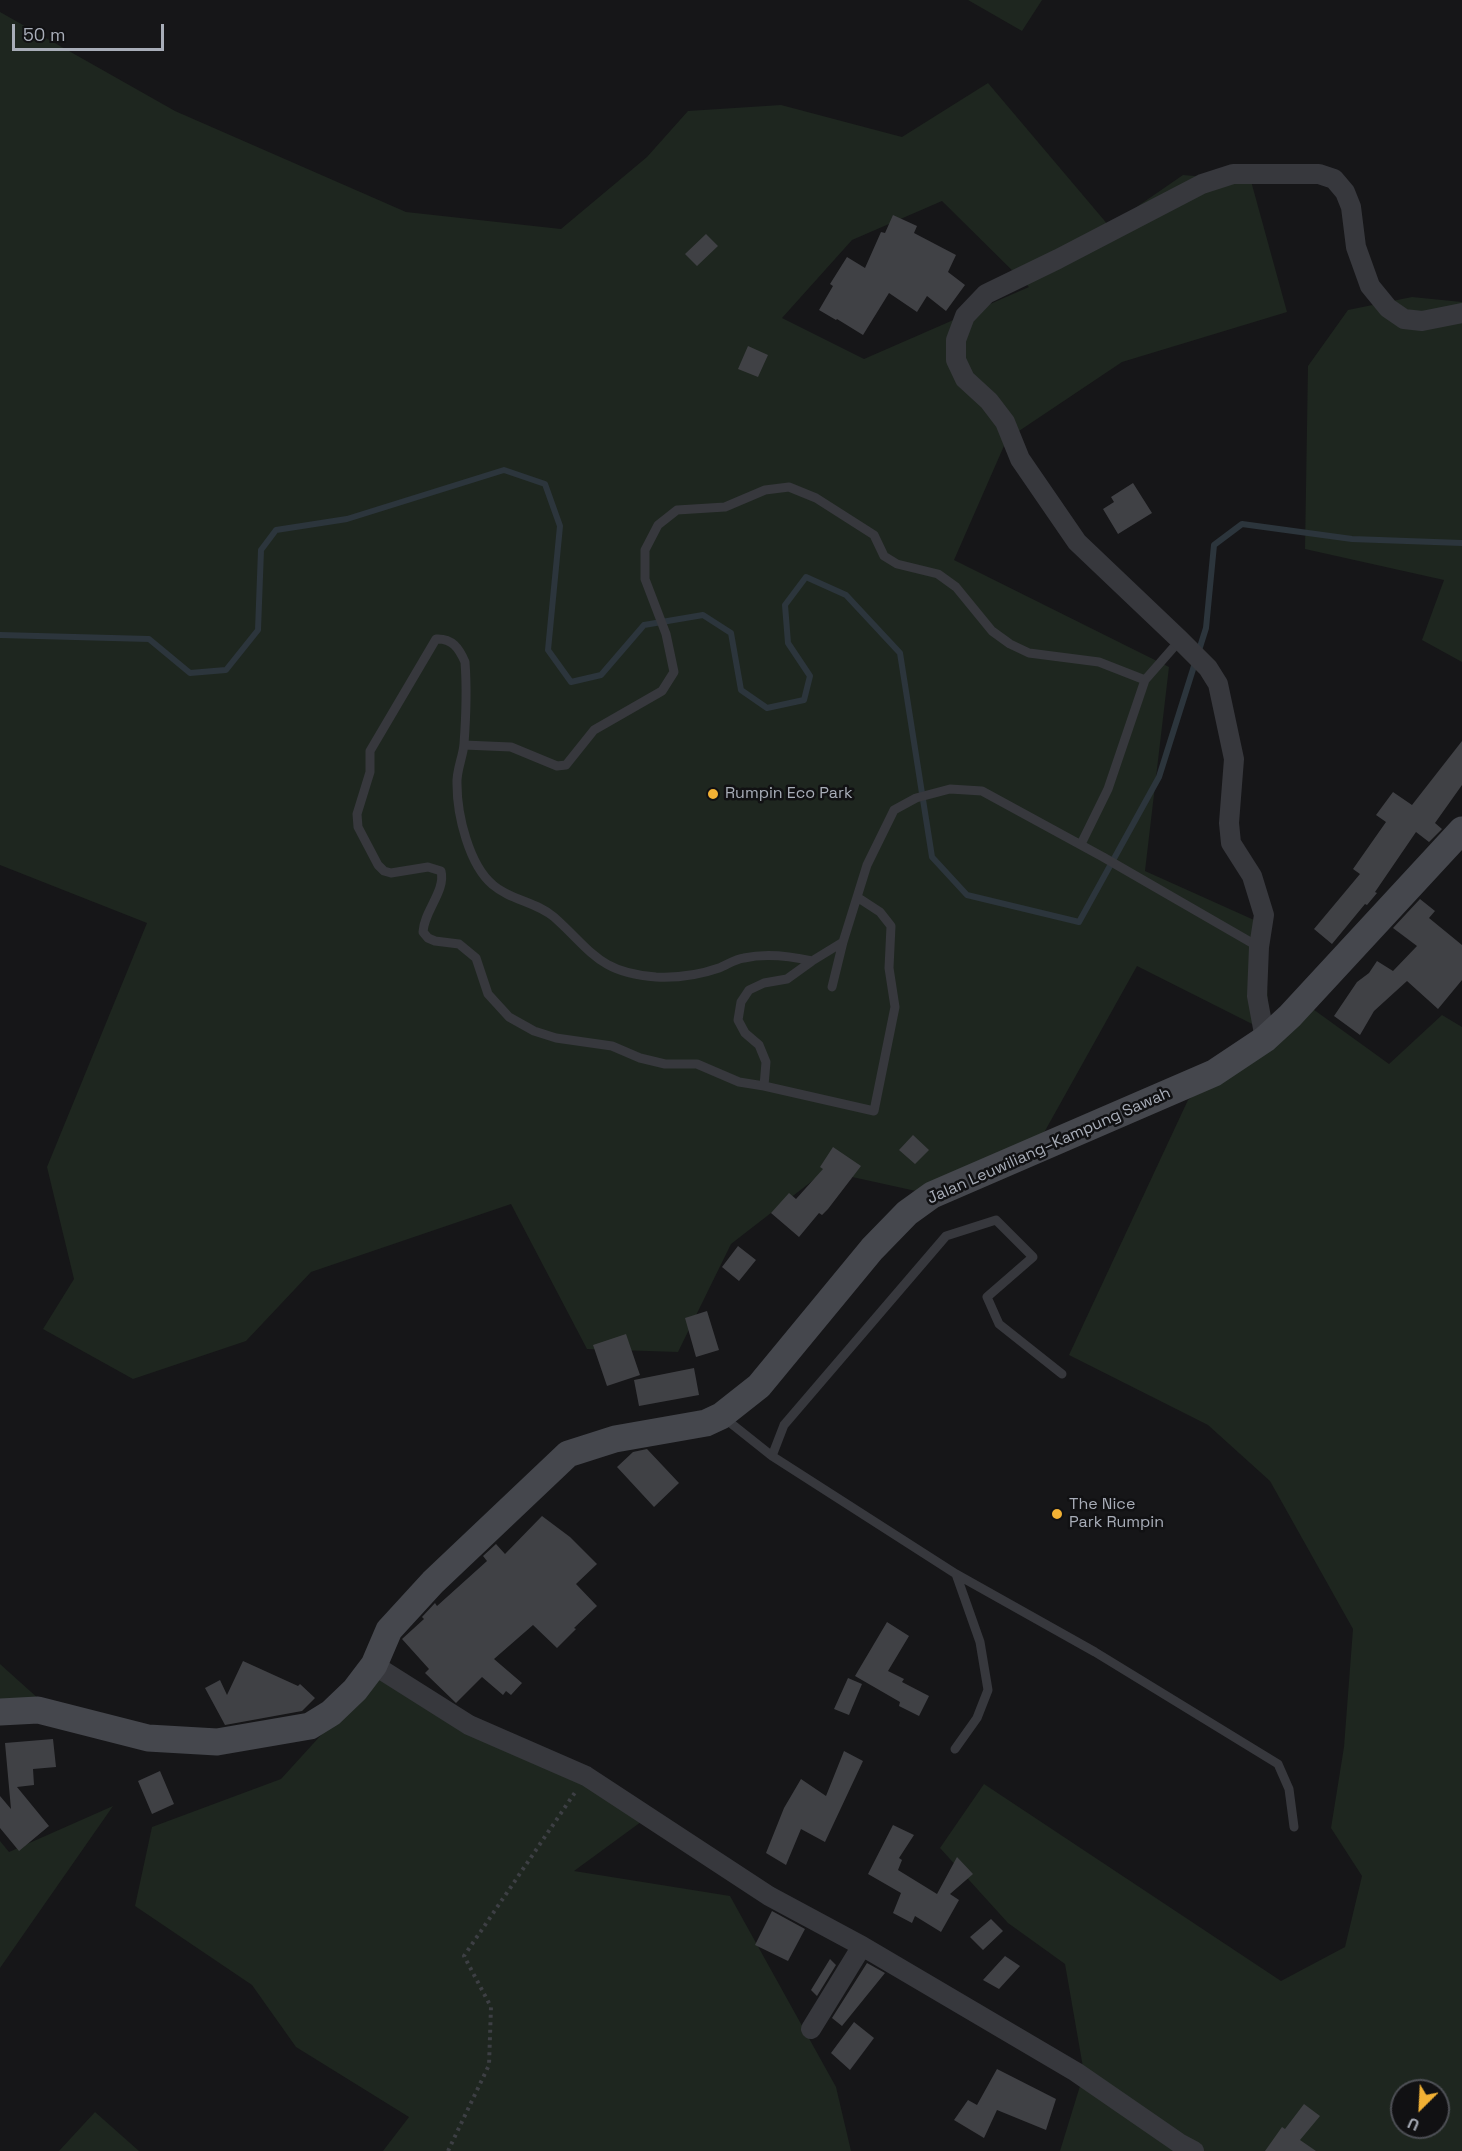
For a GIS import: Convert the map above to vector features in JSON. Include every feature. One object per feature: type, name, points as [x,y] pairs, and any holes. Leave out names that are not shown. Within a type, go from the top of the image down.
[{"type":"main road","name":"Jalan Leuwiliang–Kampung Sawah","points":[[0,1712],[39,1710],[148,1738],[217,1742],[310,1726],[330,1713],[355,1690],[374,1665],[389,1630],[433,1581],[568,1454],[615,1439],[706,1423],[721,1416],[759,1386],[872,1249],[907,1213],[932,1195],[1214,1073],[1265,1039],[1290,1016],[1462,830]]},
{"type":"street","points":[[1265,1039],[1257,996],[1259,947],[1264,915],[1252,876],[1231,843],[1229,823],[1234,759],[1218,684],[1208,669],[1185,645],[1077,542],[1020,459],[1005,422],[989,401],[966,379],[956,360],[956,340],[965,316],[986,294],[1058,260],[1202,184],[1233,174],[1319,174],[1334,179],[1345,192],[1351,207],[1356,247],[1370,286],[1388,308],[1404,319],[1422,321],[1462,313]]},
{"type":"street","points":[[374,1665],[469,1725],[586,1776],[769,1896],[862,1946],[1076,2072],[1194,2151]]},
{"type":"street","points":[[811,2029],[862,1946]]},
{"type":"lane","points":[[464,746],[511,747],[557,766],[566,765],[594,730],[662,691],[674,672],[666,634],[645,579],[645,550],[658,525],[677,510],[725,507],[765,490],[789,487],[816,498],[874,535],[884,556],[897,564],[938,574],[956,587],[992,631],[1010,644],[1029,653],[1099,662],[1145,680]]},
{"type":"lane","points":[[812,961],[774,956],[743,958],[696,975],[657,977],[627,974],[592,956],[551,915],[493,885],[479,867],[468,843],[460,816],[456,783],[464,746],[465,662],[453,643],[444,639],[436,639],[370,751],[370,772],[357,814],[358,827],[378,865],[384,871],[397,874],[428,867],[441,871],[440,885],[423,925],[423,932],[435,941],[459,944],[476,958],[488,994],[509,1017],[534,1031],[556,1038],[612,1046],[640,1058],[665,1064],[697,1064],[739,1082],[874,1111],[895,1006],[889,968],[891,926],[880,912],[857,897]]},
{"type":"lane","points":[[1081,844],[1108,789],[1145,680],[1185,645]]},
{"type":"lane","points":[[832,987],[843,942],[867,865],[894,810],[916,798],[950,789],[982,791],[1081,844],[1259,947]]},
{"type":"lane","points":[[764,1086],[766,1062],[759,1045],[745,1033],[738,1020],[741,1002],[749,990],[764,983],[788,979],[843,942]]},
{"type":"lane","points":[[771,1456],[784,1425],[946,1236],[996,1220],[1032,1257],[987,1297],[999,1324],[1062,1374]]},
{"type":"lane","points":[[721,1416],[771,1456],[956,1574],[1095,1652],[1278,1764],[1289,1789],[1294,1827]]},
{"type":"lane","points":[[955,1749],[977,1718],[988,1690],[980,1642],[956,1574]]},
{"type":"path","points":[[448,2151],[489,2065],[491,2007],[464,1956],[586,1776]]},
{"type":"shaded area","points":[[968,0],[1042,0],[1022,31]]},
{"type":"shaded area","points":[[0,12],[175,111],[406,212],[561,229],[647,157],[688,111],[781,105],[902,137],[988,83],[1109,226],[1183,175],[1251,181],[1287,312],[1122,362],[1007,439],[954,560],[1169,667],[1145,871],[1263,924],[1270,1032],[1306,1004],[1389,1064],[1442,1015],[1462,1027],[1462,2151],[1060,2151],[1084,2073],[1065,1964],[1008,1923],[940,1848],[984,1784],[1281,1981],[1345,1947],[1362,1876],[1331,1828],[1344,1747],[1353,1629],[1270,1481],[1208,1425],[1069,1355],[1188,1100],[1270,1033],[1137,966],[1031,1156],[925,1193],[825,1171],[731,1244],[678,1352],[587,1349],[511,1204],[311,1272],[246,1341],[133,1379],[43,1329],[74,1279],[47,1167],[147,923],[0,865]],"holes":[[[942,201],[1029,287],[864,359],[782,318],[852,240]]]},
{"type":"shaded area","points":[[1412,297],[1462,302],[1462,662],[1422,640],[1444,580],[1305,549],[1308,366],[1348,310]]},
{"type":"shaded area","points":[[0,1664],[40,1700],[0,1725]]},
{"type":"shaded area","points":[[384,1666],[645,1819],[574,1871],[730,1896],[836,2087],[851,2151],[383,2151],[409,2117],[296,2047],[252,1985],[135,1906],[152,1827],[281,1779]]},
{"type":"shaded area","points":[[113,1806],[0,1968],[0,1841],[9,1852]]},
{"type":"shaded area","points":[[95,2112],[139,2151],[59,2151]]},
{"type":"building","points":[[893,215],[917,226],[914,233],[956,255],[948,272],[965,285],[946,311],[927,296],[917,312],[889,293],[863,335],[819,310],[833,286],[830,284],[847,257],[865,268],[881,232],[885,233]]},
{"type":"building","points":[[706,234],[718,246],[697,266],[685,254]]},
{"type":"building","points":[[748,346],[768,355],[758,377],[738,369]]},
{"type":"building","points":[[1133,483],[1152,513],[1118,534],[1103,509],[1114,502],[1111,497]]},
{"type":"building","points":[[1462,741],[1462,785],[1435,823],[1442,829],[1429,842],[1416,832],[1375,892],[1377,893],[1332,944],[1314,929],[1360,874],[1353,869],[1386,822],[1376,815],[1393,792],[1412,805]]},
{"type":"building","points":[[1420,899],[1435,911],[1429,918],[1462,945],[1462,980],[1438,1009],[1407,981],[1374,1011],[1360,1035],[1334,1016],[1357,982],[1369,973],[1377,961],[1393,971],[1417,946],[1393,928]]},
{"type":"building","points":[[913,1135],[929,1150],[915,1164],[899,1150]]},
{"type":"building","points":[[833,1147],[861,1166],[828,1209],[822,1215],[819,1213],[799,1237],[771,1213],[789,1193],[796,1199],[823,1169],[820,1167]]},
{"type":"building","points":[[738,1246],[756,1260],[739,1281],[722,1267]]},
{"type":"building","points":[[707,1311],[719,1350],[696,1357],[685,1318]]},
{"type":"building","points":[[626,1334],[640,1375],[607,1386],[593,1345]]},
{"type":"building","points":[[694,1368],[699,1395],[639,1406],[634,1380]]},
{"type":"building","points":[[647,1449],[679,1483],[654,1507],[617,1467],[633,1452]]},
{"type":"building","points":[[542,1516],[570,1537],[597,1564],[576,1584],[597,1606],[557,1648],[533,1625],[494,1659],[522,1683],[511,1695],[506,1691],[503,1695],[482,1677],[456,1703],[425,1673],[429,1669],[402,1639],[424,1619],[422,1617],[435,1603],[437,1606],[487,1561],[483,1556],[496,1544],[505,1554]]},
{"type":"building","points":[[887,1622],[909,1636],[888,1671],[904,1679],[902,1682],[929,1696],[919,1716],[899,1706],[900,1702],[855,1676]]},
{"type":"building","points":[[243,1661],[298,1686],[300,1684],[315,1698],[302,1711],[225,1725],[205,1688],[220,1680],[227,1695]]},
{"type":"building","points":[[848,1678],[862,1684],[849,1715],[834,1709]]},
{"type":"building","points":[[53,1739],[56,1767],[33,1769],[34,1785],[17,1787],[49,1826],[19,1851],[0,1828],[0,1796],[11,1809],[5,1743]]},
{"type":"building","points":[[844,1751],[863,1761],[825,1842],[801,1829],[786,1865],[766,1853],[784,1808],[801,1779],[826,1796]]},
{"type":"building","points":[[160,1771],[174,1804],[152,1814],[138,1781]]},
{"type":"building","points":[[893,1825],[914,1835],[899,1858],[902,1860],[898,1870],[937,1894],[957,1857],[973,1874],[950,1894],[959,1900],[941,1932],[915,1916],[912,1923],[893,1913],[901,1893],[868,1874]]},
{"type":"building","points":[[772,1911],[805,1929],[788,1961],[755,1945]]},
{"type":"building","points":[[991,1919],[1003,1931],[983,1950],[970,1937]]},
{"type":"building","points":[[1005,1956],[1020,1966],[999,1989],[983,1980]]},
{"type":"building","points":[[830,1959],[836,1965],[817,1996],[811,1990]]},
{"type":"building","points":[[867,1963],[885,1973],[842,2026],[832,2018]]},
{"type":"building","points":[[854,2022],[874,2038],[850,2070],[831,2053]]},
{"type":"building","points":[[997,2069],[1056,2099],[1046,2130],[997,2110],[984,2138],[954,2120],[968,2100],[977,2105]]},
{"type":"building","points":[[1304,2104],[1320,2116],[1300,2140],[1316,2151],[1265,2151],[1282,2127],[1285,2129]]},
{"type":"waterway","points":[[0,635],[149,639],[190,673],[226,670],[258,630],[261,550],[276,530],[347,519],[504,470],[545,484],[560,526],[548,650],[571,682],[601,675],[644,625],[703,615],[731,633],[741,690],[767,708],[804,700],[810,676],[788,643],[785,605],[806,577],[846,595],[900,653],[932,857],[967,895],[1079,922],[1159,777],[1206,628],[1214,545],[1242,524],[1352,539],[1462,543]]},
{"type":"place","name":"Rumpin Eco Park","points":[[713,794]]},
{"type":"place","name":"The Nice Park Rumpin","points":[[1057,1514]]}]
